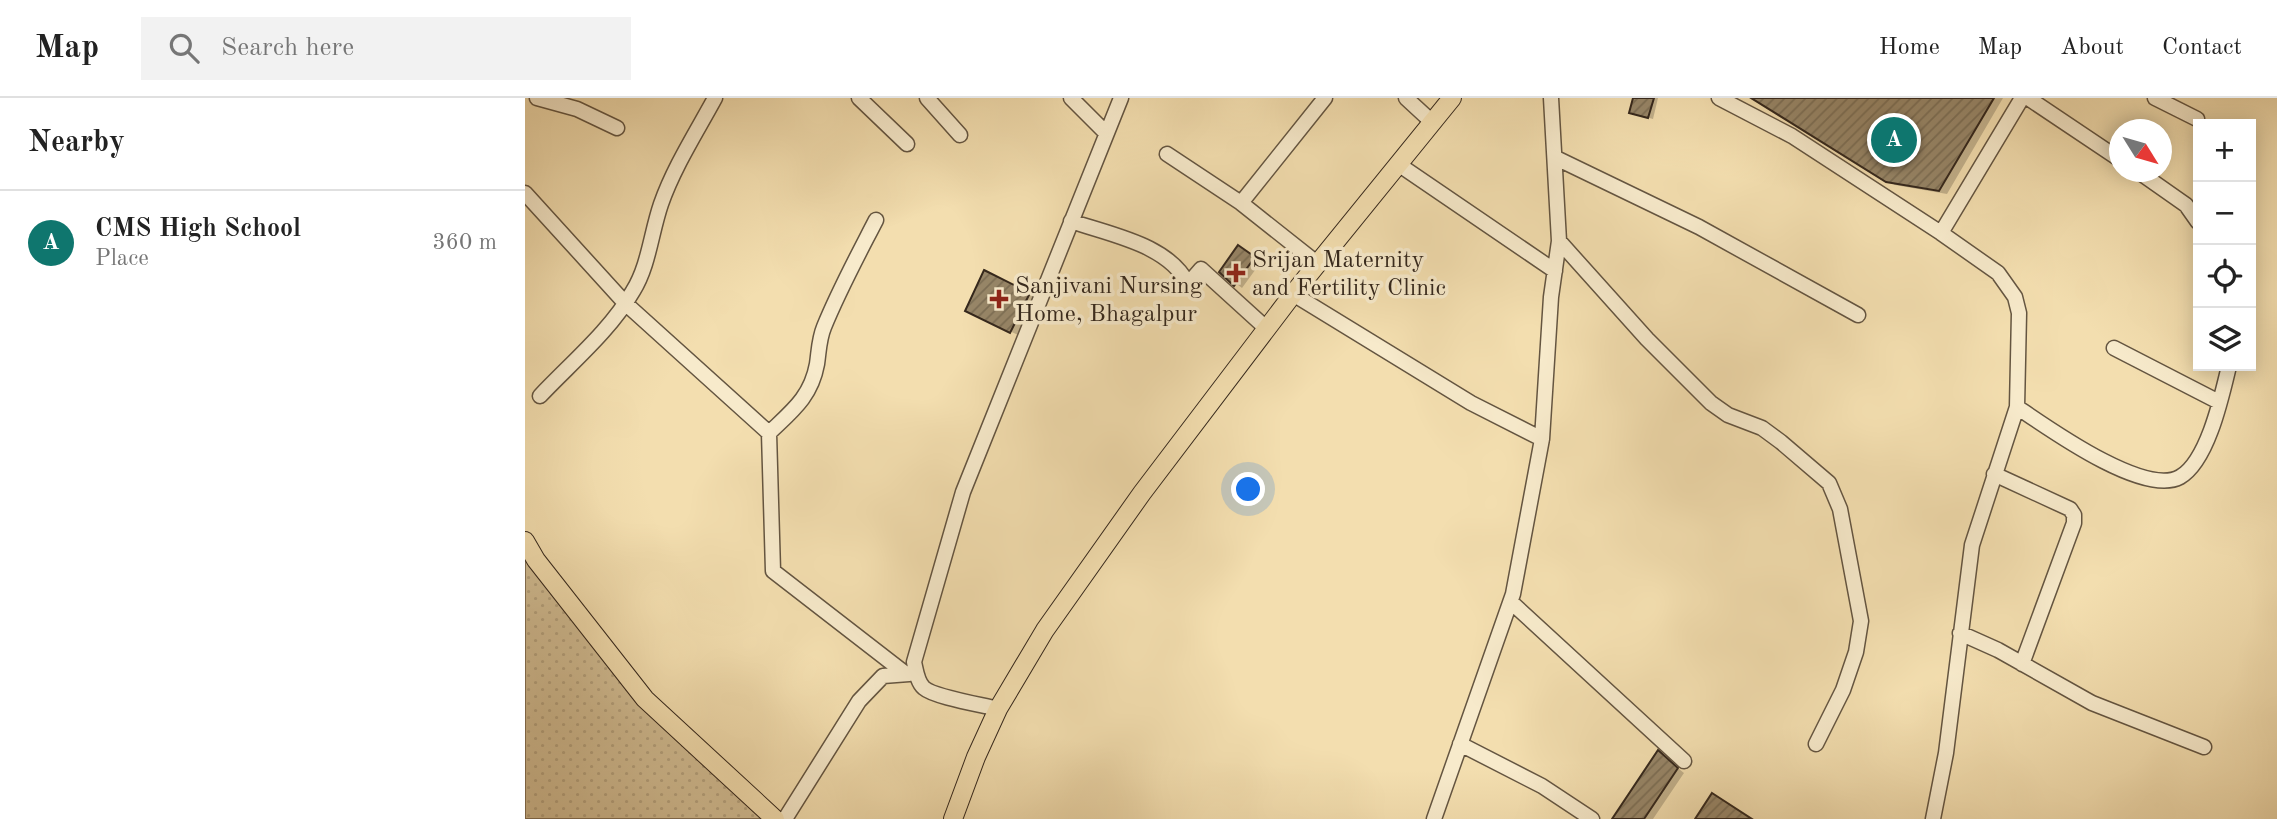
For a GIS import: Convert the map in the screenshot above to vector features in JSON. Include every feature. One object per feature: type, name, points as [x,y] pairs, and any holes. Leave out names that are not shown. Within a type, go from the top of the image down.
[{"type":"main road","points":[[953,819],[976,757],[998,709],[1045,630],[1142,492],[1293,294],[1452,98]]},
{"type":"main road","points":[[525,541],[536,560],[645,699],[775,819]]},
{"type":"street","points":[[537,98],[577,109],[617,128]]},
{"type":"street","points":[[540,396],[625,303],[643,271],[670,180],[715,98]]},
{"type":"street","points":[[859,98],[907,144]]},
{"type":"street","points":[[927,98],[960,135]]},
{"type":"street","points":[[1071,98],[1106,133]]},
{"type":"street","points":[[912,674],[963,492],[1121,98]]},
{"type":"street","points":[[1241,203],[1325,98]]},
{"type":"street","points":[[1406,98],[1432,122]]},
{"type":"street","points":[[1434,819],[1511,602],[1542,439],[1559,241],[1551,98]]},
{"type":"street","points":[[1719,98],[1792,136],[1941,233],[1998,273],[2015,297],[2019,313],[2017,407],[1972,545],[1946,753],[1933,819]]},
{"type":"street","points":[[1941,233],[2022,98]]},
{"type":"street","points":[[2028,98],[2109,152]]},
{"type":"street","points":[[2155,98],[2197,119]]},
{"type":"street","points":[[1167,154],[1241,203],[1318,264]]},
{"type":"street","points":[[1556,158],[1699,227],[1858,315]]},
{"type":"street","points":[[1398,164],[1555,271]]},
{"type":"street","points":[[2153,182],[2186,205],[2193,215]]},
{"type":"street","points":[[525,193],[625,303],[769,433],[772,571],[912,674],[924,688],[998,709]]},
{"type":"street","points":[[769,433],[803,400],[812,382],[819,340],[825,325],[876,220]]},
{"type":"street","points":[[1071,221],[1153,249],[1181,270],[1188,284],[1201,269],[1267,330]]},
{"type":"street","points":[[1559,241],[1647,339],[1711,403],[1728,415],[1762,428],[1829,483],[1835,494],[1861,621],[1856,652],[1843,690],[1816,744]]},
{"type":"street","points":[[1293,294],[1471,403],[1542,439]]},
{"type":"street","points":[[2114,348],[2219,402]]},
{"type":"street","points":[[2017,407],[2078,448],[2115,468],[2165,482],[2181,477],[2194,464],[2205,445],[2227,371]]},
{"type":"street","points":[[1994,474],[2070,509],[2074,514],[2074,523],[2022,664]]},
{"type":"street","points":[[1511,602],[1684,761]]},
{"type":"street","points":[[1960,632],[2108,710],[2204,747]]},
{"type":"street","points":[[785,819],[859,701],[883,676],[912,674]]},
{"type":"street","points":[[1460,744],[1542,786],[1592,819]]},
{"type":"shaded area","points":[[525,541],[645,699],[771,819],[525,819]]},
{"type":"building","points":[[1633,98],[1654,98],[1648,118],[1629,113]]},
{"type":"building","points":[[1751,98],[1994,98],[1939,191],[1886,182]]},
{"type":"building","points":[[1238,245],[1255,257],[1234,286],[1219,272]]},
{"type":"building","points":[[984,270],[1030,293],[1010,333],[965,311]]},
{"type":"building","points":[[1658,750],[1678,768],[1644,819],[1612,819]]},
{"type":"building","points":[[1712,793],[1752,819],[1695,819]]},
{"type":"place","name":"CMS High School","points":[[1894,140]]},
{"type":"place","name":"Srijan Maternity and Fertility Clinic","points":[[1236,273]]},
{"type":"place","name":"Sanjivani Nursing Home, Bhagalpur","points":[[999,299]]}]
